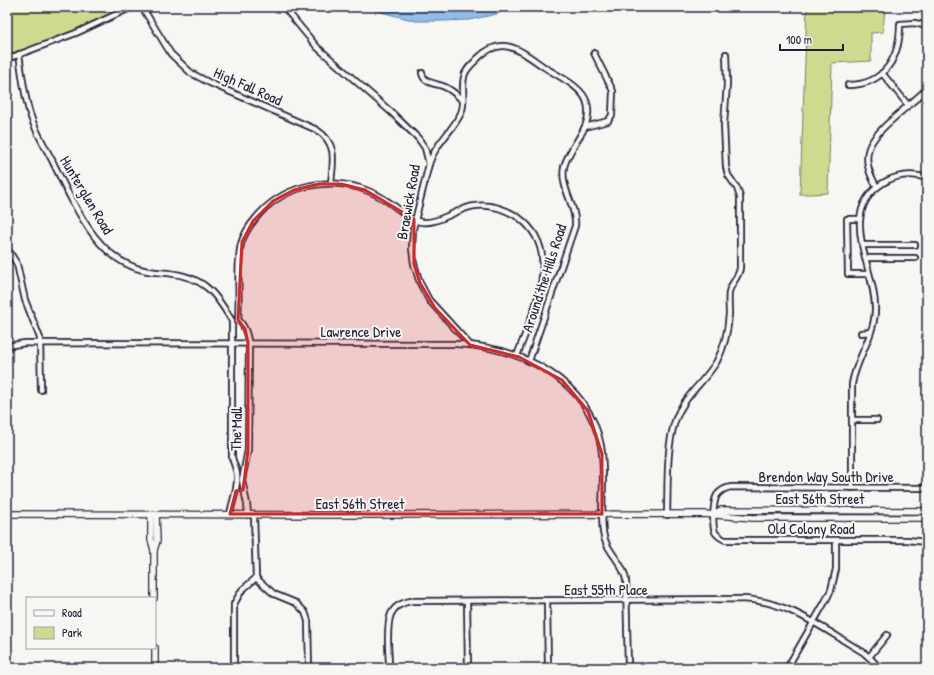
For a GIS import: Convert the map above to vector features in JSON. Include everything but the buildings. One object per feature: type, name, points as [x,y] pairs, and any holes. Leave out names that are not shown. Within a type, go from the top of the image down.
[{"type":"main road","name":"East 56th Street","points":[[714,514],[721,510],[927,511]]},
{"type":"main road","name":"East 56th Street","points":[[7,514],[714,514],[753,518],[927,518]]},
{"type":"main road","points":[[153,514],[156,541],[154,550],[154,597]]},
{"type":"main road","points":[[155,649],[155,668]]},
{"type":"street","points":[[7,59],[76,33],[132,7]]},
{"type":"street","name":"High Fall Road","points":[[142,7],[172,54],[182,65],[195,75],[317,130],[325,136],[333,153],[330,183]]},
{"type":"street","name":"Braewick Road","points":[[284,7],[295,18],[317,47],[391,112],[418,138],[425,148],[429,164],[414,219],[412,233],[412,253],[414,264],[420,283],[427,297],[435,308],[470,345]]},
{"type":"street","points":[[848,85],[859,85],[868,82],[882,73],[890,65],[896,54],[900,39],[900,24],[918,24],[927,26]]},
{"type":"street","name":"Around the Hills Road","points":[[429,164],[438,144],[461,114],[463,101],[463,79],[466,70],[488,50],[497,46],[509,46],[525,54],[579,90],[584,96],[588,106],[588,116],[585,126],[569,155],[564,170],[564,186],[574,214],[575,226],[529,361]]},
{"type":"street","points":[[585,126],[608,121],[612,115],[612,89],[594,52]]},
{"type":"street","name":"Hunterglen Road","points":[[19,54],[28,107],[33,122],[60,178],[96,238],[122,262],[131,266],[143,270],[182,275],[201,283],[217,297],[232,321]]},
{"type":"street","points":[[667,515],[670,444],[674,425],[680,410],[688,397],[707,375],[720,354],[728,328],[729,292],[740,268],[740,197],[737,188],[728,175],[726,168],[724,124],[727,84],[726,54]]},
{"type":"street","points":[[422,73],[422,77],[426,80],[446,87],[463,101]]},
{"type":"street","points":[[882,73],[908,105]]},
{"type":"street","points":[[877,187],[871,178],[868,168],[867,154],[870,145],[878,132],[927,89]]},
{"type":"street","points":[[852,488],[853,378],[874,320],[875,308],[860,231],[860,219],[866,201],[877,187],[887,181],[901,176],[927,178]]},
{"type":"street","points":[[232,344],[232,321],[238,320],[240,252],[243,240],[250,226],[263,210],[282,196],[305,186],[330,183],[350,186],[370,192],[386,200],[414,219],[423,222],[434,221],[464,208],[484,205],[508,212],[520,219],[530,228],[536,237],[541,250],[543,276],[540,291],[517,356]]},
{"type":"street","points":[[860,219],[847,219],[848,274],[869,274]]},
{"type":"street","points":[[863,245],[915,245]]},
{"type":"street","points":[[7,248],[18,265],[25,300],[40,335],[41,390]]},
{"type":"street","points":[[866,258],[915,258]]},
{"type":"street","name":"The Mall","points":[[230,514],[248,450],[248,343],[245,329],[238,320]]},
{"type":"street","points":[[861,332],[870,332]]},
{"type":"street","name":"Lawrence Drive","points":[[7,346],[25,343],[386,343],[470,345],[494,349],[529,361],[550,372],[566,384],[580,400],[592,418],[602,454],[603,531],[606,544],[625,574],[627,582],[628,668]]},
{"type":"street","name":"The Mall","points":[[232,344],[232,457],[244,490],[248,515]]},
{"type":"street","points":[[852,420],[877,420]]},
{"type":"street","name":"Brendon Way South Drive","points":[[726,489],[731,487],[927,488]]},
{"type":"street","name":"Old Colony Road","points":[[726,489],[719,493],[716,498],[714,514],[715,531],[718,536],[725,540],[907,540],[927,542]]},
{"type":"street","points":[[236,490],[244,490]]},
{"type":"street","points":[[254,515],[256,578],[277,596],[296,603],[305,612],[308,621],[309,668]]},
{"type":"street","points":[[787,668],[827,598],[834,581],[836,565],[836,540]]},
{"type":"street","points":[[234,668],[234,604],[242,590],[256,578]]},
{"type":"street","name":"East 55th Place","points":[[389,668],[388,624],[390,616],[402,603],[411,601],[627,601],[741,599],[759,601],[787,608],[869,657],[879,668]]},
{"type":"street","points":[[467,601],[468,668]]},
{"type":"street","points":[[547,601],[548,668]]},
{"type":"street","points":[[869,657],[887,635]]},
{"type":"highlighted area","points":[[319,184],[341,184],[365,190],[414,219],[414,264],[420,283],[435,308],[470,345],[519,357],[562,380],[588,411],[602,454],[602,514],[230,514],[236,491],[243,490],[248,450],[248,343],[245,329],[238,320],[242,242],[253,221],[273,201],[294,190]]},
{"type":"green space","points":[[7,7],[128,7],[65,35],[7,57]]},
{"type":"green space","points":[[423,7],[488,7],[453,9]]},
{"type":"green space","points":[[807,7],[885,7],[883,32],[871,33],[871,61],[832,63],[828,193],[800,194]]},
{"type":"water","points":[[366,7],[423,7],[453,9],[512,7],[497,14],[469,20],[416,21]]}]
